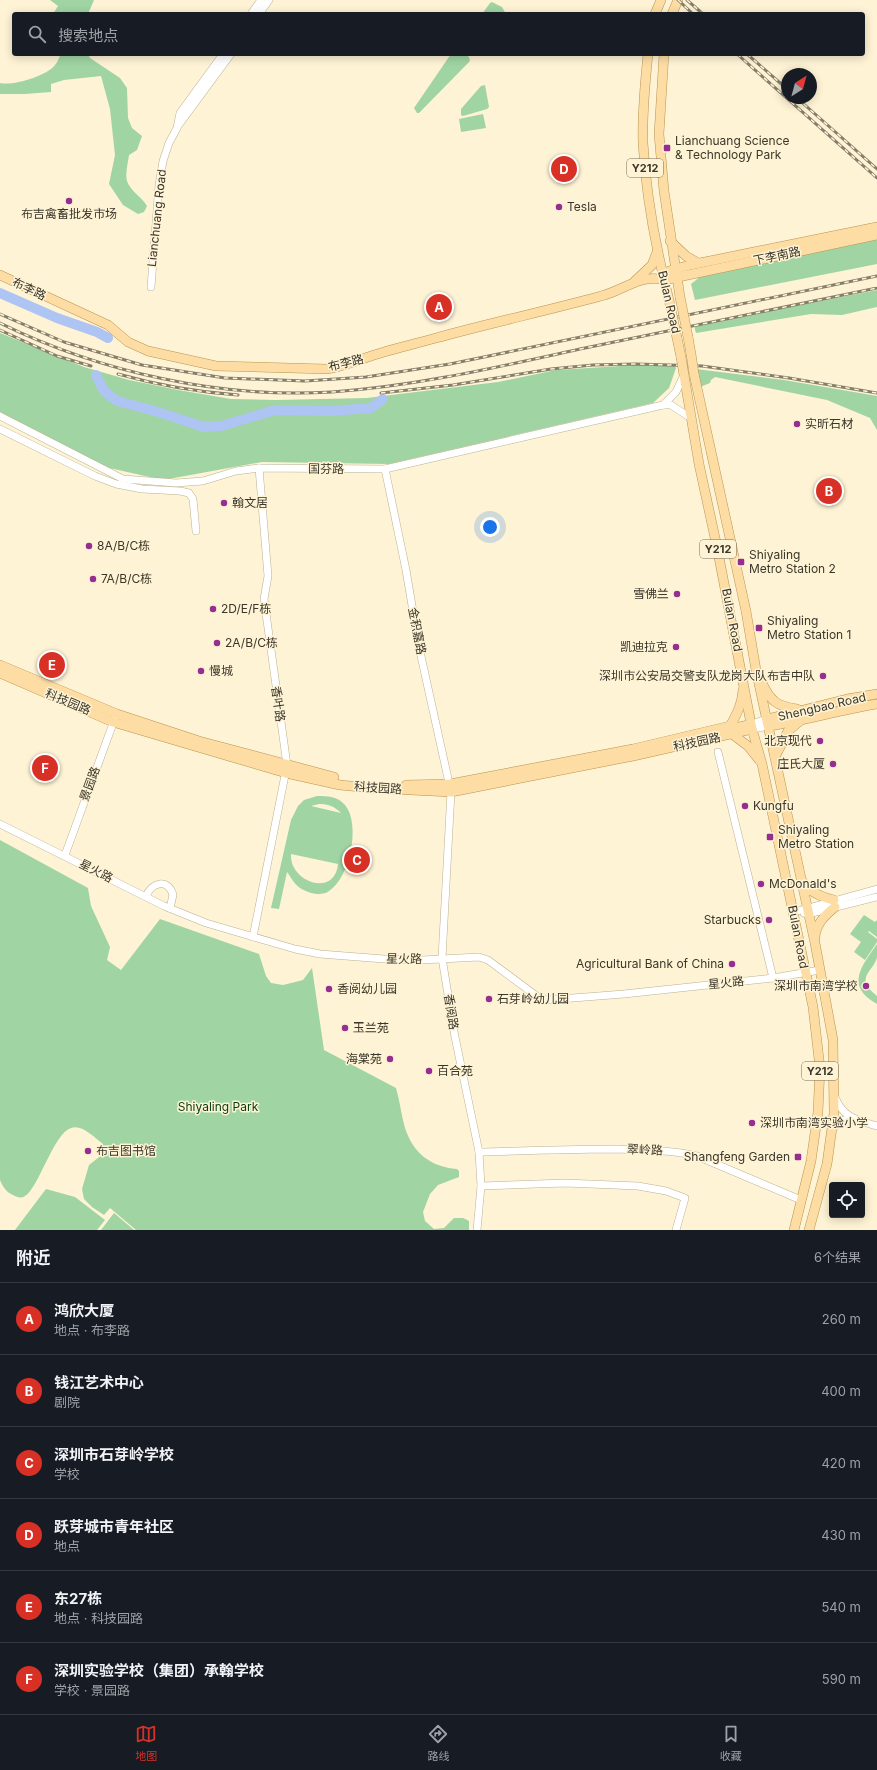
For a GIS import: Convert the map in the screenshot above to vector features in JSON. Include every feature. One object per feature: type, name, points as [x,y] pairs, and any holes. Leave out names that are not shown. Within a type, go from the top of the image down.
[{"type":"main road","points":[[656,12],[661,0]]},
{"type":"main road","points":[[673,12],[678,0]]},
{"type":"main road","name":"Bulan Road","points":[[648,56],[643,141],[647,189],[657,248],[660,277],[669,300],[681,357],[699,464],[752,726],[762,764],[813,1007],[820,1068],[818,1112],[811,1161],[794,1230]]},
{"type":"main road","name":"Bulan Road","points":[[664,56],[659,134],[670,241],[694,374],[746,611],[756,670],[815,943],[833,1040],[835,1097],[832,1129],[827,1164],[810,1230]]},
{"type":"main road","name":"下李南路","points":[[676,273],[698,263],[877,227]]},
{"type":"main road","name":"下李南路","points":[[676,273],[877,235]]},
{"type":"main road","points":[[670,241],[686,256],[698,263]]},
{"type":"main road","points":[[632,283],[652,265],[655,260],[657,248]]},
{"type":"main road","name":"布李路","points":[[0,275],[108,325],[128,342],[138,348],[216,366],[280,369],[338,367],[469,329],[606,295],[620,290],[632,283],[676,273]]},
{"type":"main road","name":"科技园路","points":[[0,665],[115,718]]},
{"type":"main road","points":[[756,670],[766,692],[775,702],[781,706],[803,710]]},
{"type":"main road","name":"科技园路","points":[[0,672],[115,718],[199,741],[286,769],[364,783],[450,788],[633,748],[752,726]]},
{"type":"main road","points":[[760,688],[745,687],[731,730],[748,746],[762,764]]},
{"type":"main road","name":"Shengbao Road","points":[[768,722],[803,710],[877,694]]},
{"type":"main road","name":"Shengbao Road","points":[[768,722],[807,719],[877,704]]},
{"type":"main road","points":[[775,757],[788,731],[800,721],[807,719]]},
{"type":"main road","points":[[800,877],[810,890],[835,904],[818,926],[815,943]]},
{"type":"street","points":[[252,12],[261,0]]},
{"type":"street","points":[[260,12],[269,0]]},
{"type":"street","name":"Lianchuang Road","points":[[177,128],[180,113],[222,56]]},
{"type":"street","name":"Lianchuang Road","points":[[151,287],[159,185],[163,161],[169,143],[177,128],[230,56]]},
{"type":"street","points":[[663,405],[676,392],[684,375]]},
{"type":"street","points":[[663,405],[671,405],[692,418]]},
{"type":"street","name":"国芬路","points":[[0,416],[122,479],[176,483],[203,481],[236,471],[259,468],[385,469],[663,405]]},
{"type":"street","points":[[0,429],[95,476],[116,484],[142,489],[180,491],[189,493],[193,499],[196,531]]},
{"type":"street","name":"香叶路","points":[[253,937],[286,769],[264,598],[268,576],[259,468]]},
{"type":"street","name":"金积嘉路","points":[[385,469],[406,570],[419,647],[450,788]]},
{"type":"street","name":"景园路","points":[[65,855],[115,718]]},
{"type":"street","name":"科技园路","points":[[752,726],[768,722]]},
{"type":"street","points":[[718,752],[773,978]]},
{"type":"street","name":"香阅路","points":[[450,788],[442,958],[458,1052],[479,1152],[482,1186],[477,1230]]},
{"type":"street","name":"星火路","points":[[0,824],[170,908],[206,923],[295,949],[320,954],[384,959],[422,960],[479,957],[488,960],[538,997],[548,1000],[624,994],[773,978],[820,970]]},
{"type":"street","points":[[146,896],[150,888],[154,885],[166,885],[170,888],[173,895],[170,908]]},
{"type":"street","points":[[794,912],[808,911],[835,904],[877,890]]},
{"type":"street","points":[[835,904],[877,897]]},
{"type":"street","points":[[835,1097],[841,1109],[857,1120]]},
{"type":"street","points":[[832,1129],[842,1120],[857,1120],[877,1126]]},
{"type":"street","name":"翠岭路","points":[[479,1152],[594,1149],[658,1150],[684,1153],[697,1156],[801,1200]]},
{"type":"street","points":[[482,1186],[565,1183],[652,1187],[685,1198],[676,1230]]},
{"type":"green space","points":[[50,0],[94,0],[89,12],[54,12],[58,6]]},
{"type":"green space","points":[[492,2],[502,7],[505,12],[483,12]]},
{"type":"green space","points":[[60,56],[89,56],[120,78],[127,88],[128,118],[132,128],[142,136],[137,150],[129,155],[126,178],[131,188],[147,206],[144,212],[138,214],[123,205],[109,184],[115,155],[110,109],[101,76],[64,80],[51,84],[51,92],[0,94],[0,83],[6,84],[21,82],[45,73],[56,64]]},
{"type":"green space","points":[[450,56],[469,57],[470,61],[419,113],[417,113],[414,108]]},
{"type":"green space","points":[[485,85],[489,107],[487,109],[463,116],[461,115],[461,109],[481,86]]},
{"type":"green space","points":[[483,114],[486,128],[461,132],[459,119]]},
{"type":"green space","points":[[877,238],[877,264],[695,300],[691,284],[706,272]]},
{"type":"green space","points":[[877,290],[877,307],[842,315],[811,314],[696,333],[694,326]]},
{"type":"green space","points":[[0,333],[84,367],[129,380],[231,399],[276,400],[367,398],[498,382],[556,370],[653,364],[673,364],[676,368],[669,388],[653,403],[389,464],[262,462],[163,480],[105,467],[0,412]]},
{"type":"green space","points":[[696,369],[784,380],[877,396],[877,430],[870,418],[827,400],[715,377],[710,383],[700,387]]},
{"type":"green space","points":[[317,796],[329,796],[336,798],[345,805],[350,814],[353,837],[348,863],[343,875],[336,884],[329,891],[322,894],[311,893],[300,888],[287,872],[279,909],[271,908],[291,820],[298,806],[304,800]],"holes":[[[319,804],[331,806],[341,813],[311,806]],[[291,854],[338,864],[335,874],[329,881],[321,883],[313,882],[304,878],[297,872],[292,864]]]},
{"type":"green space","name":"Shiyaling Park","points":[[0,840],[88,888],[91,906],[110,947],[107,960],[121,970],[160,919],[259,954],[266,976],[271,983],[283,985],[303,980],[312,968],[324,1050],[396,1088],[405,1128],[413,1145],[431,1162],[448,1168],[457,1169],[459,1171],[459,1177],[438,1185],[430,1194],[423,1212],[425,1221],[434,1229],[444,1228],[454,1218],[463,1218],[469,1221],[469,1230],[136,1230],[110,1208],[104,1215],[92,1207],[84,1199],[82,1189],[89,1165],[103,1154],[103,1144],[88,1132],[75,1127],[65,1132],[58,1140],[35,1183],[24,1197],[20,1198],[8,1192],[0,1180]]},
{"type":"green space","points":[[864,915],[875,922],[877,920],[877,937],[869,931],[868,932],[877,939],[877,942],[865,960],[854,952],[861,942],[850,934]]},
{"type":"green space","points":[[877,944],[877,957],[867,975],[866,984],[877,996],[877,1004],[867,997],[861,990],[859,976],[862,968]]},
{"type":"green space","points":[[46,1189],[75,1197],[105,1220],[97,1230],[15,1230]]},
{"type":"green space","points":[[114,1213],[134,1230],[101,1230]]},
{"type":"waterway","points":[[0,293],[57,318],[97,332],[108,338]]},
{"type":"waterway","points":[[96,375],[104,391],[117,401],[155,411],[204,427],[221,426],[275,410],[330,411],[371,408],[383,399]]},
{"type":"railway","points":[[678,0],[691,12]]},
{"type":"railway","points":[[687,0],[701,12]]},
{"type":"railway","points":[[739,56],[877,178]]},
{"type":"railway","points":[[749,56],[781,84]]},
{"type":"railway","points":[[804,104],[877,169]]},
{"type":"railway","points":[[0,314],[64,342],[142,365],[225,378],[305,381],[366,377],[450,364],[877,276]]},
{"type":"railway","points":[[0,323],[38,340],[78,355],[120,368],[162,378],[205,386],[247,391],[290,393],[332,392],[428,380],[523,362],[877,288]]},
{"type":"railway","points":[[0,330],[57,356],[91,366]]},
{"type":"railway","points":[[381,393],[453,385],[551,369],[593,365],[636,364],[702,366],[789,378],[877,393]]},
{"type":"railway","points":[[118,374],[177,388],[238,395]]},
{"type":"place","name":"Lianchuang Science & Technology Park","points":[[667,148]]},
{"type":"place","name":"跃芽城市青年社区","points":[[564,169]]},
{"type":"place","name":"布吉禽畜批发市场","points":[[69,201]]},
{"type":"place","name":"Tesla","points":[[559,207]]},
{"type":"place","name":"鸿欣大厦","points":[[439,307]]},
{"type":"place","name":"实昕石材","points":[[797,424]]},
{"type":"place","name":"钱江艺术中心","points":[[829,491]]},
{"type":"place","name":"翰文居","points":[[224,503]]},
{"type":"place","name":"8A/B/C栋","points":[[89,546]]},
{"type":"place","name":"Shiyaling Metro Station 2","points":[[741,562]]},
{"type":"place","name":"7A/B/C栋","points":[[93,579]]},
{"type":"place","name":"雪佛兰","points":[[677,594]]},
{"type":"place","name":"2D/E/F栋","points":[[213,609]]},
{"type":"place","name":"Shiyaling Metro Station 1","points":[[759,628]]},
{"type":"place","name":"2A/B/C栋","points":[[217,643]]},
{"type":"place","name":"凯迪拉克","points":[[676,647]]},
{"type":"place","name":"东27栋","points":[[52,665]]},
{"type":"place","name":"慢城","points":[[201,671]]},
{"type":"place","name":"深圳市公安局交警支队龙岗大队布吉中队","points":[[823,676]]},
{"type":"place","name":"北京现代","points":[[820,741]]},
{"type":"place","name":"庄氏大厦","points":[[833,764]]},
{"type":"place","name":"深圳实验学校（集团）承翰学校","points":[[45,768]]},
{"type":"place","name":"Kungfu","points":[[745,806]]},
{"type":"place","name":"Shiyaling Metro Station","points":[[770,837]]},
{"type":"place","name":"深圳市石芽岭学校","points":[[357,860]]},
{"type":"place","name":"McDonald's","points":[[761,884]]},
{"type":"place","name":"Starbucks","points":[[769,920]]},
{"type":"place","name":"Agricultural Bank of China","points":[[732,964]]},
{"type":"place","name":"深圳市南湾学校","points":[[866,986]]},
{"type":"place","name":"香阅幼儿园","points":[[329,989]]},
{"type":"place","name":"石芽岭幼儿园","points":[[489,999]]},
{"type":"place","name":"玉兰苑","points":[[345,1028]]},
{"type":"place","name":"海棠苑","points":[[390,1059]]},
{"type":"place","name":"百合苑","points":[[429,1071]]},
{"type":"place","name":"深圳市南湾实验小学","points":[[752,1123]]},
{"type":"place","name":"布吉图书馆","points":[[88,1151]]},
{"type":"place","name":"Shangfeng Garden","points":[[798,1157]]}]
